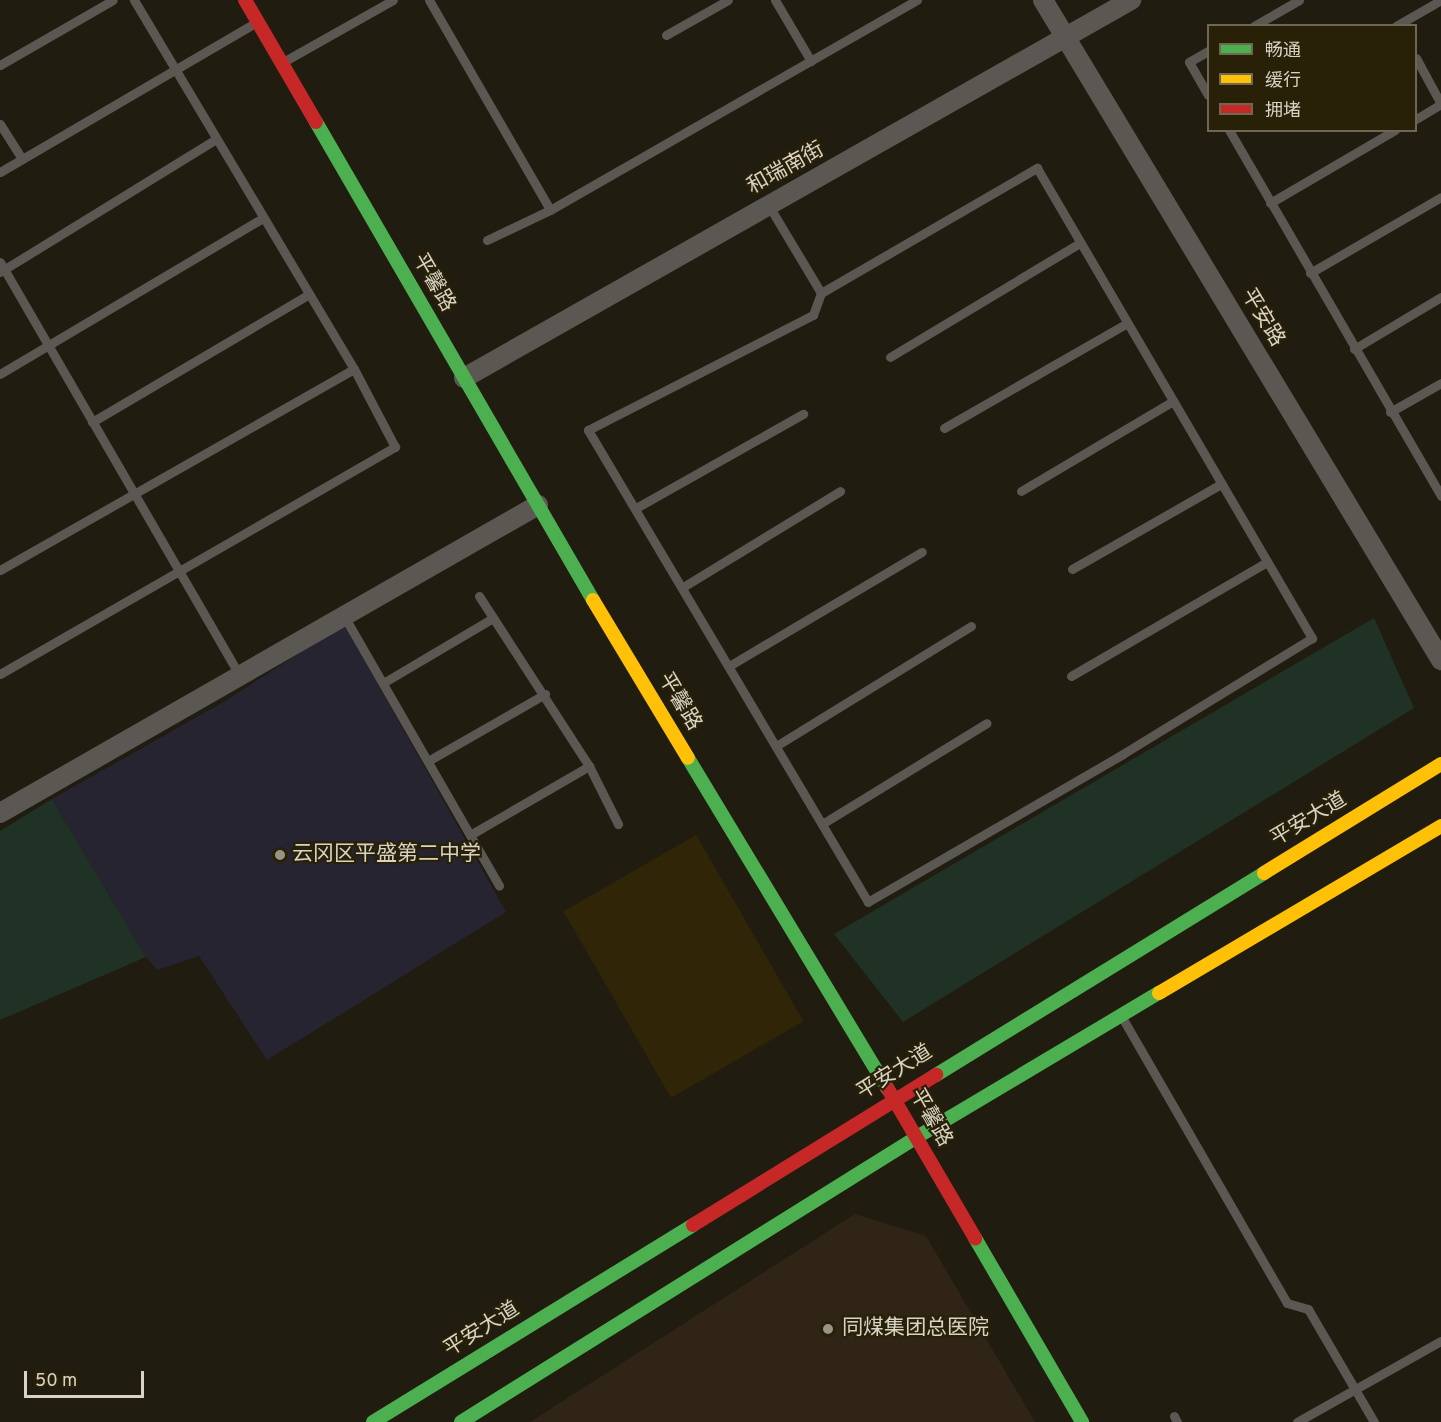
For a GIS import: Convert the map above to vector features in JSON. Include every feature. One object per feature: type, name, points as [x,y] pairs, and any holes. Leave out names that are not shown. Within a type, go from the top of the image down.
[{"type":"main road","name":"平馨路","points":[[245,0],[538,505],[894,1098],[1082,1422]]},
{"type":"main road","name":"平安大道","points":[[372,1422],[894,1098],[1441,764]]},
{"type":"main road","points":[[461,1422],[917,1137],[1441,826]]},
{"type":"street","name":"平安路","points":[[1043,0],[1441,660]]},
{"type":"street","name":"和瑞南街","points":[[464,378],[1131,0]]},
{"type":"street","points":[[0,813],[538,505]]},
{"type":"lane","points":[[0,65],[113,0]]},
{"type":"lane","points":[[0,674],[395,447],[354,369],[134,0]]},
{"type":"lane","points":[[281,63],[393,0]]},
{"type":"lane","points":[[429,0],[550,210]]},
{"type":"lane","points":[[666,35],[728,0]]},
{"type":"lane","points":[[775,0],[811,61]]},
{"type":"lane","points":[[487,240],[550,210],[917,0]]},
{"type":"lane","points":[[1257,24],[1299,0]]},
{"type":"lane","points":[[1399,24],[1441,0]]},
{"type":"lane","points":[[0,172],[257,22]]},
{"type":"lane","points":[[1207,52],[1189,62],[1207,93]]},
{"type":"lane","points":[[1417,60],[1441,104],[1417,118]]},
{"type":"lane","points":[[0,124],[22,159]]},
{"type":"lane","points":[[1230,132],[1390,412],[1439,489]]},
{"type":"lane","points":[[1270,203],[1392,132]]},
{"type":"lane","points":[[216,139],[1,268],[240,676]]},
{"type":"lane","points":[[1037,168],[1312,638],[1123,754],[868,902],[588,430],[813,315],[820,293],[1037,168]]},
{"type":"lane","points":[[1310,273],[1441,197]]},
{"type":"lane","points":[[769,206],[820,293]]},
{"type":"lane","points":[[0,374],[263,218]]},
{"type":"lane","points":[[891,357],[1080,243]]},
{"type":"lane","points":[[92,422],[309,294]]},
{"type":"lane","points":[[1354,349],[1441,297]]},
{"type":"lane","points":[[944,428],[1127,322]]},
{"type":"lane","points":[[0,570],[135,496],[354,369]]},
{"type":"lane","points":[[1390,412],[1441,383]]},
{"type":"lane","points":[[1021,491],[1173,401]]},
{"type":"lane","points":[[636,508],[803,414]]},
{"type":"lane","points":[[1072,569],[1221,484]]},
{"type":"lane","points":[[683,587],[840,491]]},
{"type":"lane","points":[[729,666],[922,552]]},
{"type":"lane","points":[[1071,676],[1267,562]]},
{"type":"lane","points":[[479,596],[545,694],[589,766],[618,824]]},
{"type":"lane","points":[[344,616],[499,886]]},
{"type":"lane","points":[[383,683],[493,618]]},
{"type":"lane","points":[[776,746],[971,626]]},
{"type":"lane","points":[[428,761],[545,694]]},
{"type":"lane","points":[[822,824],[987,723]]},
{"type":"lane","points":[[470,836],[589,766]]},
{"type":"lane","points":[[1121,1016],[1287,1303],[1308,1309],[1374,1422]]},
{"type":"lane","points":[[1297,1422],[1441,1341]]},
{"type":"shaded area","name":"云冈区平盛第二中学","points":[[344,624],[506,912],[267,1060],[199,956],[157,970],[146,957],[52,799],[227,700]]},
{"type":"shaded area","points":[[696,835],[804,1021],[671,1098],[563,911]]},
{"type":"shaded area","name":"同煤集团总医院","points":[[855,1214],[926,1236],[1035,1422],[530,1422]]},
{"type":"green space","points":[[1374,618],[1414,708],[903,1022],[834,934]]},
{"type":"green space","points":[[52,799],[146,957],[0,1020],[0,831]]},
{"type":"traffic: fast","points":[[316,122],[593,600]]},
{"type":"traffic: fast","points":[[688,758],[888,1089]]},
{"type":"traffic: fast","points":[[936,1075],[1264,873]]},
{"type":"traffic: fast","points":[[461,1422],[917,1137],[1159,993]]},
{"type":"traffic: fast","points":[[373,1422],[693,1225]]},
{"type":"traffic: fast","points":[[975,1238],[1082,1422]]},
{"type":"traffic: slow","points":[[593,600],[688,758]]},
{"type":"traffic: slow","points":[[1264,873],[1441,764]]},
{"type":"traffic: slow","points":[[1159,993],[1441,826]]},
{"type":"traffic: jam","points":[[245,0],[316,122]]},
{"type":"traffic: jam","points":[[693,1225],[936,1075]]},
{"type":"traffic: jam","points":[[888,1089],[975,1238]]},
{"type":"place","name":"云冈区平盛第二中学","points":[[280,855]]},
{"type":"place","name":"同煤集团总医院","points":[[828,1329]]}]
